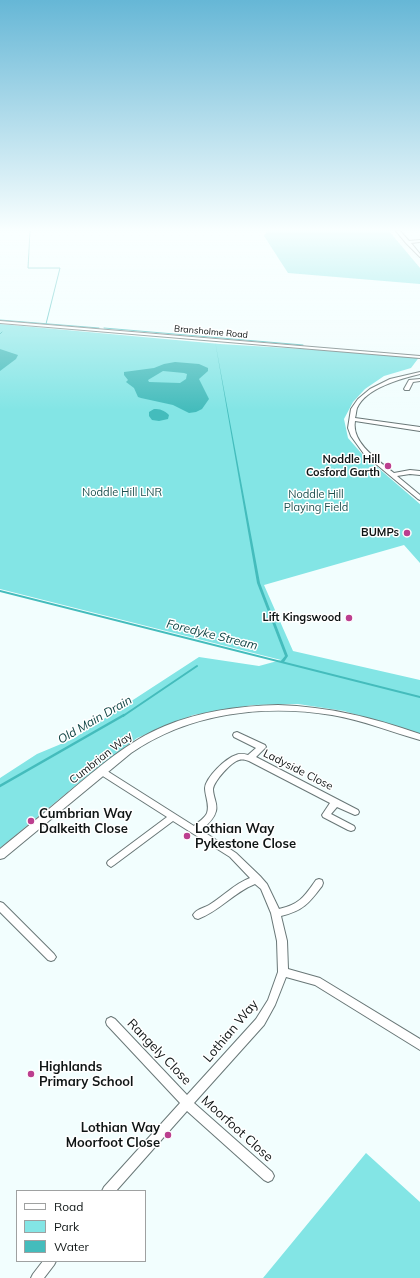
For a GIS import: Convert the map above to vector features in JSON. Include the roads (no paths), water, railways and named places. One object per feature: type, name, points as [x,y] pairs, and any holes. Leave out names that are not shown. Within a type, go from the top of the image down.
[{"type":"street","name":"Bransholme Road","points":[[0,322],[420,357]]},
{"type":"street","points":[[420,373],[392,380],[372,390],[360,400],[354,409],[351,428],[354,436],[366,453],[420,498]]},
{"type":"street","points":[[407,388],[411,381],[420,380]]},
{"type":"street","points":[[352,419],[420,429]]},
{"type":"street","points":[[393,475],[410,472],[420,473]]},
{"type":"street","name":"Cumbrian Way","points":[[0,855],[119,756],[145,739],[174,726],[204,717],[240,710],[278,707],[314,710],[359,718],[420,738]]},
{"type":"street","name":"Ladyside Close","points":[[237,735],[262,747],[250,758]]},
{"type":"street","name":"Ladyside Close","points":[[194,830],[210,816],[213,806],[209,792],[210,784],[218,773],[232,760],[239,756],[250,758],[356,812]]},
{"type":"street","name":"Lothian Way","points":[[101,771],[233,855],[257,879],[264,887],[276,913],[282,941],[283,972],[272,1002],[260,1022],[109,1190]]},
{"type":"street","name":"Ladyside Close","points":[[336,802],[326,815],[351,828]]},
{"type":"street","points":[[111,863],[173,817]]},
{"type":"street","points":[[198,915],[212,908],[242,885],[257,879]]},
{"type":"street","points":[[276,913],[293,910],[303,905],[319,883]]},
{"type":"street","points":[[0,906],[51,958]]},
{"type":"street","points":[[283,972],[317,981],[420,1045]]},
{"type":"street","name":"Rangely Close","points":[[111,1022],[187,1102]]},
{"type":"street","name":"Moorfoot Close","points":[[187,1102],[218,1132],[232,1142],[268,1176]]},
{"type":"street","points":[[37,1278],[49,1262]]},
{"type":"water","points":[[215,341],[260,583],[288,656],[284,662],[280,662],[285,656],[257,583]]},
{"type":"water","points":[[0,349],[18,355],[16,359],[0,371]]},
{"type":"water","points":[[175,362],[199,364],[208,368],[208,371],[199,379],[209,399],[202,409],[189,413],[173,405],[138,397],[134,388],[126,382],[128,380],[124,375],[124,372],[154,368]],"holes":[[[163,371],[187,374],[186,379],[180,383],[149,382],[148,380]]]},
{"type":"water","points":[[154,409],[165,412],[169,415],[168,419],[159,421],[152,420],[149,416],[149,412]]},
{"type":"waterway","points":[[46,324],[54,291]]},
{"type":"waterway","points":[[0,320],[46,324]]},
{"type":"waterway","points":[[46,324],[99,328]]},
{"type":"waterway","points":[[104,328],[303,345]]},
{"type":"waterway","name":"Foredyke Stream","points":[[0,591],[420,697]]},
{"type":"waterway","name":"Old Main Drain","points":[[123,716],[197,666]]},
{"type":"waterway","name":"Old Main Drain","points":[[0,786],[124,715]]},
{"type":"place","name":"Noddle Hill Cosford Garth","points":[[388,466]]},
{"type":"place","name":"BUMPs","points":[[407,533]]},
{"type":"place","name":"Lift Kingswood","points":[[349,618]]},
{"type":"place","name":"Cumbrian Way Dalkeith Close","points":[[31,821]]},
{"type":"place","name":"Lothian Way Pykestone Close","points":[[187,836]]},
{"type":"place","name":"Highlands Primary School","points":[[31,1074]]},
{"type":"place","name":"Lothian Way Moorfoot Close","points":[[168,1135]]},
{"type":"park label","name":"Noddle Hill LNR","points":[[122,493]]},
{"type":"park label","name":"Noddle Hill Playing Field","points":[[316,501]]}]
